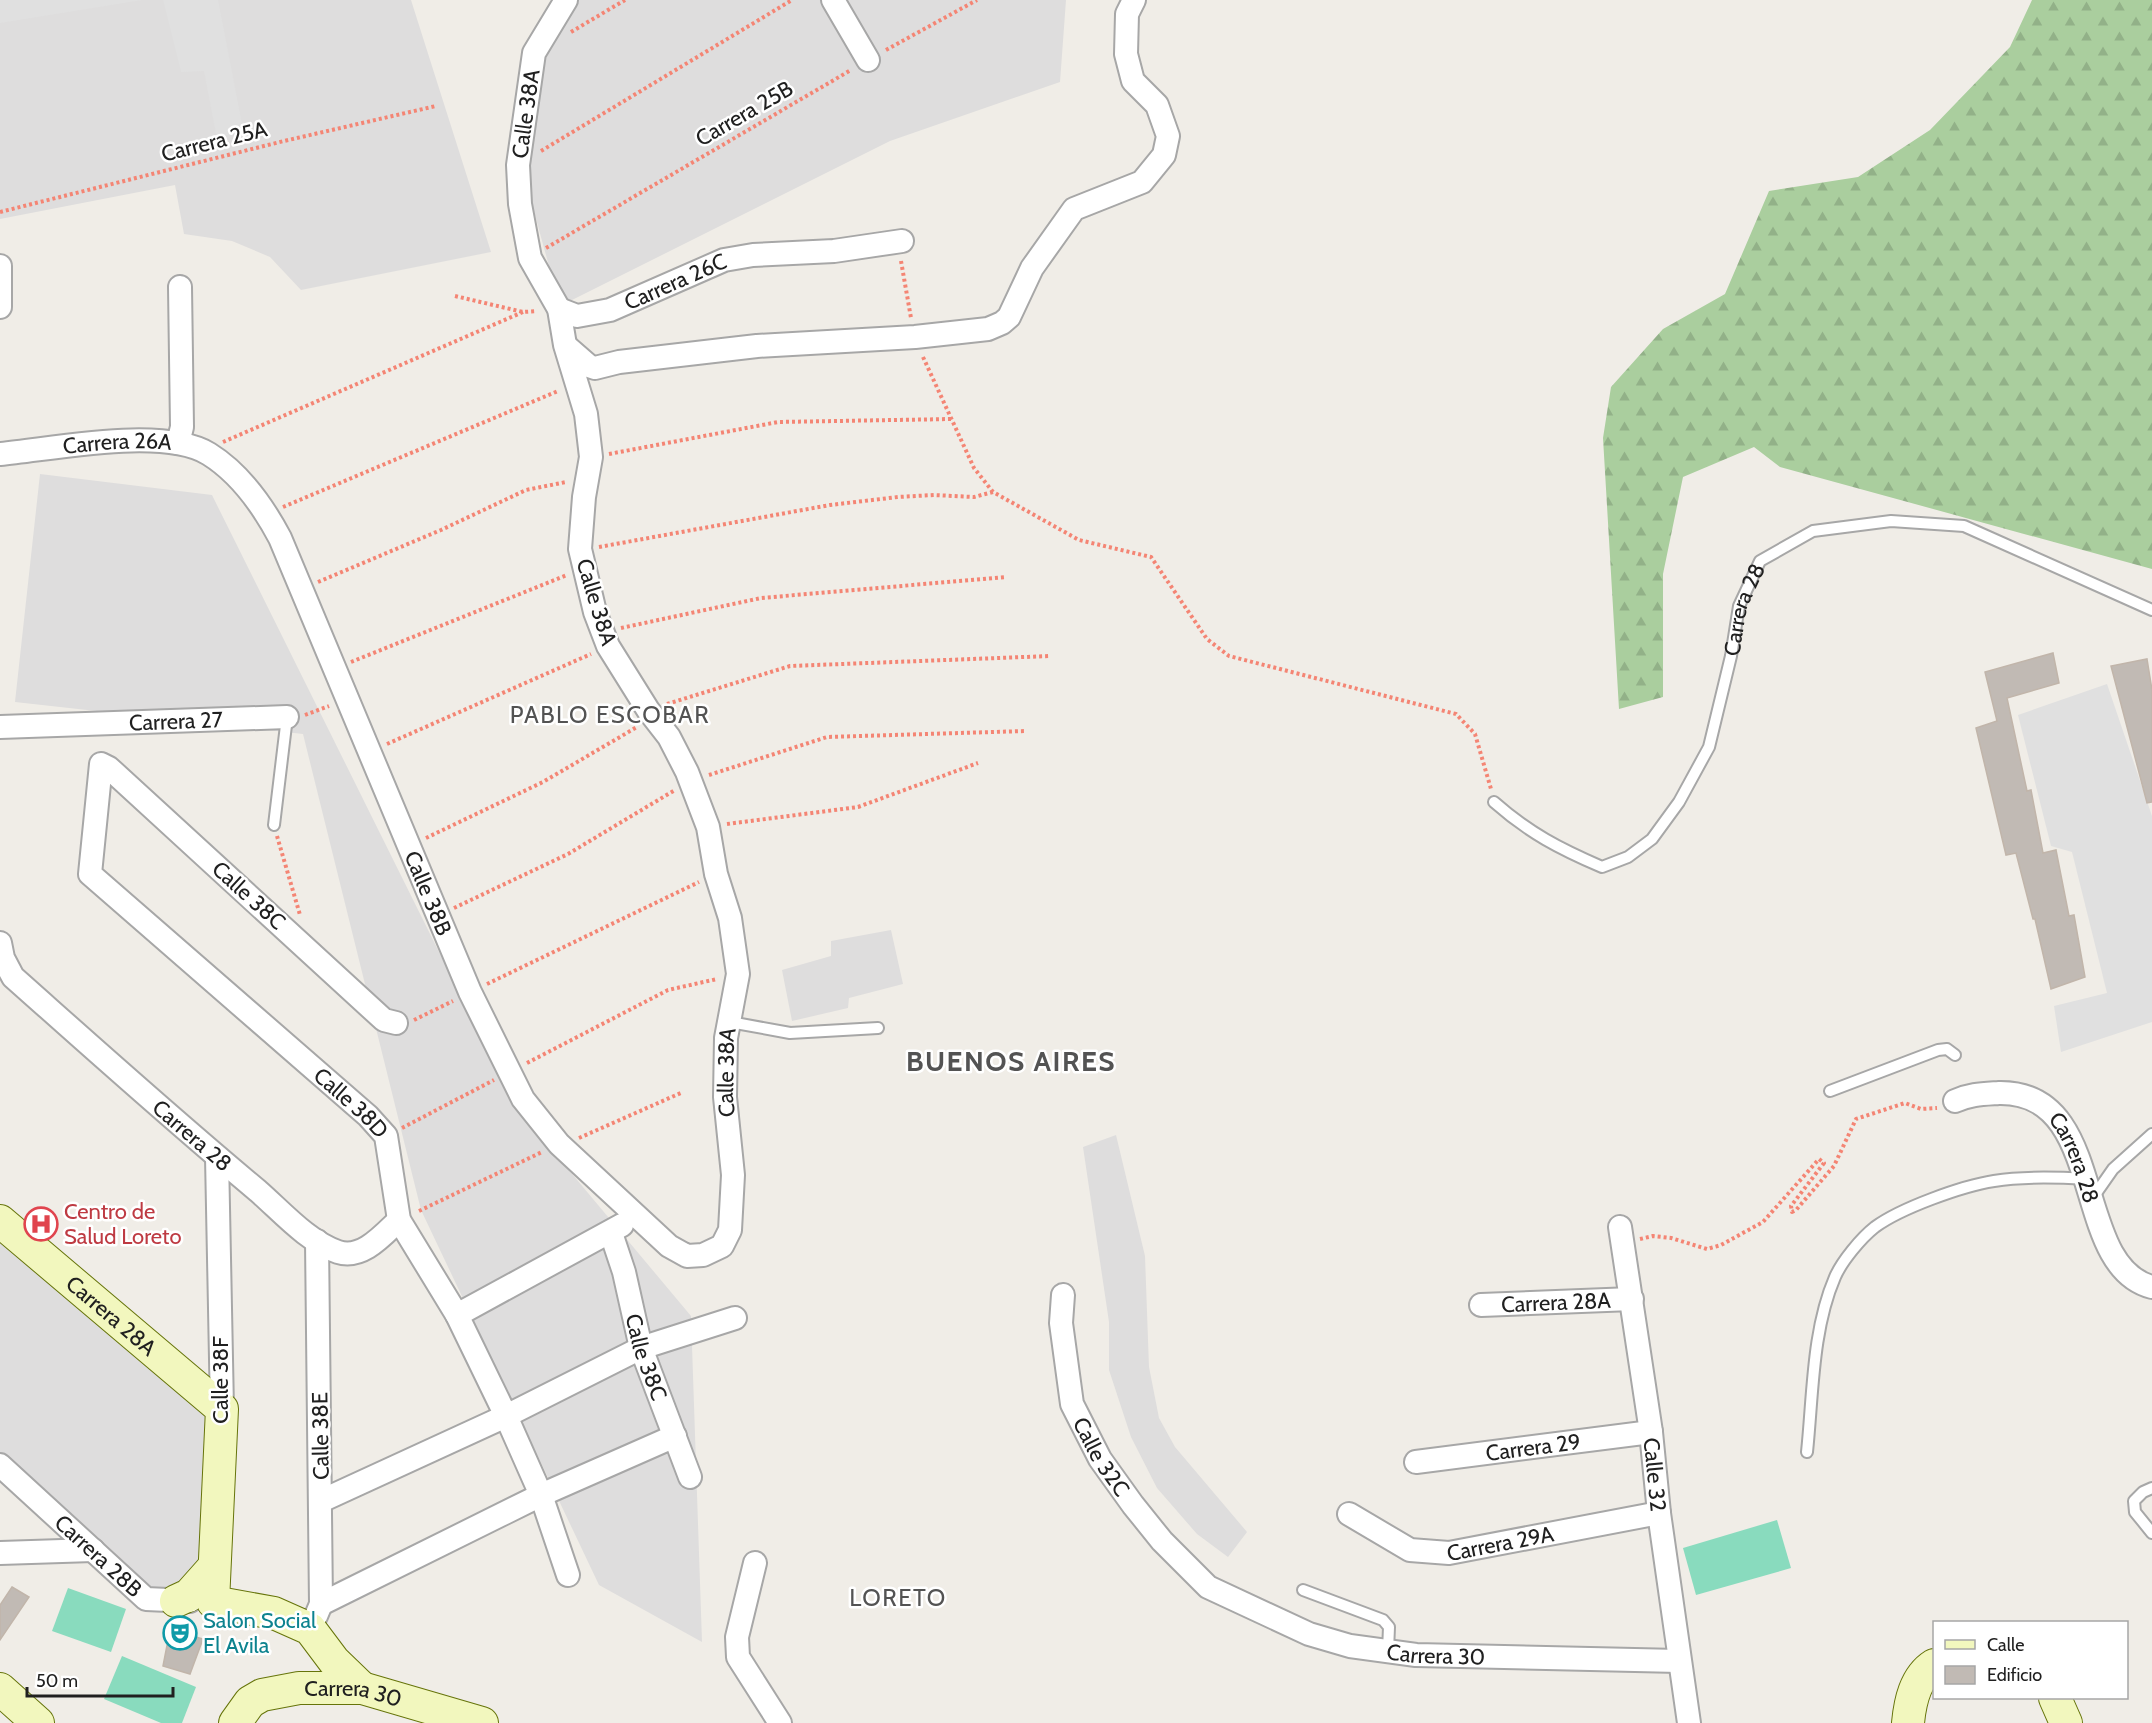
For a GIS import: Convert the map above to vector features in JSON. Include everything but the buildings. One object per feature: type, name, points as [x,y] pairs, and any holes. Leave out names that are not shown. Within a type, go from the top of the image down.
[{"type":"street","name":"Calle 38A","points":[[566,0],[534,54],[518,165],[520,204],[530,258],[559,309],[564,345],[586,414],[589,467],[582,559],[605,639],[651,714],[669,737],[690,781],[708,827],[716,874],[730,918],[738,974],[726,1038],[725,1097],[733,1175],[730,1230],[722,1246],[703,1255]]},
{"type":"street","points":[[833,0],[868,60]]},
{"type":"street","points":[[564,345],[589,366],[595,368],[619,362],[757,346],[915,338],[988,329],[1002,323],[1009,317],[1032,268],[1074,209],[1142,182],[1164,155],[1168,136],[1157,105],[1133,81],[1126,54],[1127,14],[1134,0]]},
{"type":"street","name":"Carrera 26C","points":[[559,309],[577,316],[610,309],[724,260],[753,255],[834,251],[902,241]]},
{"type":"street","points":[[0,266],[0,308]]},
{"type":"street","points":[[178,443],[182,427],[180,287]]},
{"type":"street","name":"Carrera 26A","points":[[0,454],[127,441],[178,443],[208,453],[230,470]]},
{"type":"street","name":"Calle 38B","points":[[230,470],[267,514],[302,589],[470,992],[523,1099],[542,1125],[669,1246],[687,1256],[703,1255]]},
{"type":"street","name":"Carrera 27","points":[[0,727],[287,717]]},
{"type":"street","name":"Calle 38C","points":[[90,874],[101,765],[109,768],[384,1020],[396,1023]]},
{"type":"street","name":"Calle 38D","points":[[90,874],[368,1116],[386,1136],[399,1220],[457,1315],[506,1416],[542,1496],[568,1575]]},
{"type":"street","name":"Carrera 28","points":[[1,951],[13,977],[217,1157],[317,1241],[339,1252],[359,1252],[378,1240],[399,1220]]},
{"type":"street","name":"Carrera 28","points":[[1955,1101],[1971,1094],[2011,1093],[2027,1096],[2048,1110],[2063,1126],[2074,1146],[2113,1255],[2143,1284],[2152,1287]]},
{"type":"street","name":"Calle 38F","points":[[213,1602],[222,1409],[217,1157]]},
{"type":"street","points":[[457,1315],[611,1233],[636,1215]]},
{"type":"street","name":"Carrera 28A","points":[[0,1221],[222,1409]]},
{"type":"street","name":"Calle 38C","points":[[611,1233],[624,1272],[641,1348],[690,1477]]},
{"type":"street","name":"Calle 32","points":[[1621,1235],[1651,1432],[1659,1514],[1689,1723]]},
{"type":"street","name":"Calle 38E","points":[[317,1241],[321,1502],[318,1626]]},
{"type":"street","name":"Calle 32C","points":[[1063,1295],[1061,1323],[1072,1404],[1100,1460],[1133,1505],[1162,1541],[1208,1587]]},
{"type":"street","name":"Carrera 28A","points":[[1481,1305],[1632,1299]]},
{"type":"street","points":[[321,1502],[506,1416],[641,1348],[735,1318]]},
{"type":"street","name":"Carrera 29","points":[[1416,1462],[1651,1432]]},
{"type":"street","points":[[299,1688],[310,1683],[317,1675],[318,1626],[542,1496],[675,1436]]},
{"type":"street","name":"Carrera 28B","points":[[0,1465],[147,1599],[213,1602],[274,1613],[318,1626],[344,1672],[362,1688]]},
{"type":"street","name":"Carrera 29A","points":[[1349,1514],[1410,1550],[1449,1553],[1659,1514]]},
{"type":"street","points":[[0,1552],[93,1550]]},
{"type":"street","points":[[756,1563],[737,1637],[738,1657],[780,1723]]},
{"type":"street","points":[[176,1601],[189,1595],[213,1568]]},
{"type":"street","name":"Carrera 30","points":[[1208,1587],[1309,1634],[1350,1646],[1416,1655],[1679,1661]]},
{"type":"street","points":[[1908,1723],[1910,1705],[1918,1683],[1933,1667]]},
{"type":"street","name":"Carrera 30","points":[[235,1723],[250,1702],[262,1695],[299,1688],[362,1688],[482,1723]]},
{"type":"street","points":[[0,1689],[38,1723]]},
{"type":"street","points":[[2055,1699],[2066,1723]]},
{"type":"lane","name":"Carrera 28","points":[[1494,802],[1520,825],[1552,845],[1602,867],[1628,856],[1652,839],[1679,802],[1709,747],[1731,656],[1739,606],[1760,561],[1813,531],[1891,520],[1964,526],[2152,610]]},
{"type":"lane","points":[[274,825],[287,717]]},
{"type":"lane","points":[[730,1023],[790,1033],[878,1028]]},
{"type":"lane","points":[[1830,1091],[1938,1050],[1947,1048],[1955,1055]]},
{"type":"lane","points":[[1807,1452],[1820,1336],[1828,1296],[1836,1275],[1874,1228],[1901,1212],[1992,1181],[2037,1176],[2089,1189],[2152,1134]]},
{"type":"lane","points":[[2152,1488],[2143,1492],[2134,1501],[2135,1512],[2152,1533]]},
{"type":"lane","points":[[1303,1590],[1383,1620],[1389,1627],[1388,1651]]},
{"type":"path","points":[[534,54],[625,0]]},
{"type":"path","points":[[518,165],[792,0]]},
{"type":"path","name":"Carrera 25B","points":[[530,258],[868,60],[977,0]]},
{"type":"path","name":"Carrera 25A","points":[[0,212],[284,141],[436,106]]},
{"type":"path","points":[[902,241],[901,267],[915,338],[974,468],[993,492],[1079,540],[1151,557],[1207,639],[1229,656],[1456,714],[1475,734],[1494,802]]},
{"type":"path","points":[[455,296],[524,312],[559,309]]},
{"type":"path","points":[[208,453],[228,437],[524,312]]},
{"type":"path","points":[[267,514],[578,383]]},
{"type":"path","points":[[302,589],[441,530],[526,490],[589,467],[778,422],[952,419]]},
{"type":"path","points":[[335,668],[582,559],[830,505],[934,495],[974,497],[993,492]]},
{"type":"path","points":[[370,751],[605,639],[761,598],[1006,577]]},
{"type":"path","points":[[409,846],[543,783],[651,714],[790,666],[1050,656]]},
{"type":"path","points":[[287,717],[314,712],[347,698]]},
{"type":"path","points":[[438,915],[568,854],[690,781],[827,737],[1026,731]]},
{"type":"path","points":[[708,827],[858,807],[978,763]]},
{"type":"path","points":[[274,825],[310,951]]},
{"type":"path","points":[[396,1023],[411,1022],[716,874]]},
{"type":"path","points":[[386,1136],[668,990],[738,974]]},
{"type":"path","points":[[1621,1235],[1671,1238],[1707,1249],[1721,1245],[1763,1222],[1819,1159],[1824,1163],[1791,1206],[1792,1212],[1796,1210],[1834,1166],[1856,1119],[1905,1103],[1921,1110],[1939,1108],[1955,1101]]},
{"type":"shaded area","points":[[0,0],[411,0],[491,252],[301,290],[270,257],[232,241],[184,234],[175,185],[0,219]]},
{"type":"shaded area","points":[[0,0],[142,0],[0,23]]},
{"type":"shaded area","points":[[163,0],[218,0],[243,129],[217,139],[204,71],[181,72]]},
{"type":"shaded area","points":[[563,0],[1066,0],[1060,82],[890,141],[560,306],[525,179],[548,31]]},
{"type":"shaded area","points":[[40,474],[212,495],[516,1107],[691,1316],[702,1642],[599,1585],[421,1210],[303,734],[15,702]]},
{"type":"shaded area","points":[[2107,684],[2152,816],[2152,1022],[2061,1052],[2054,1006],[2107,993],[2072,852],[2051,846],[2018,715]]},
{"type":"shaded area","points":[[891,930],[903,984],[849,998],[848,1008],[792,1021],[782,970],[831,956],[831,941]]},
{"type":"shaded area","points":[[1116,1135],[1145,1256],[1149,1367],[1159,1418],[1175,1447],[1247,1532],[1228,1557],[1197,1534],[1157,1488],[1131,1437],[1109,1370],[1109,1322],[1083,1147]]},
{"type":"shaded area","points":[[0,1231],[209,1412],[198,1573],[171,1595],[150,1591],[0,1454]]},
{"type":"green space","points":[[2032,0],[2152,0],[2152,569],[1780,467],[1754,447],[1683,477],[1663,574],[1663,697],[1619,709],[1603,438],[1611,387],[1663,329],[1725,294],[1769,191],[1858,177],[1930,130],[2010,47]]},
{"type":"green space","points":[[1777,1520],[1791,1568],[1696,1595],[1683,1548]]},
{"type":"green space","points":[[68,1588],[126,1609],[111,1652],[52,1631]]},
{"type":"green space","points":[[122,1656],[196,1687],[182,1723],[161,1723],[104,1699]]},
{"type":"place","name":"Centro de Salud Loreto","points":[[41,1224]]},
{"type":"place","name":"Salon Social El Avila","points":[[180,1633]]},
{"type":"district","name":"PABLO ESCOBAR","points":[[610,715]]},
{"type":"district","name":"BUENOS AIRES","points":[[1011,1061]]},
{"type":"district","name":"LORETO","points":[[898,1598]]}]
